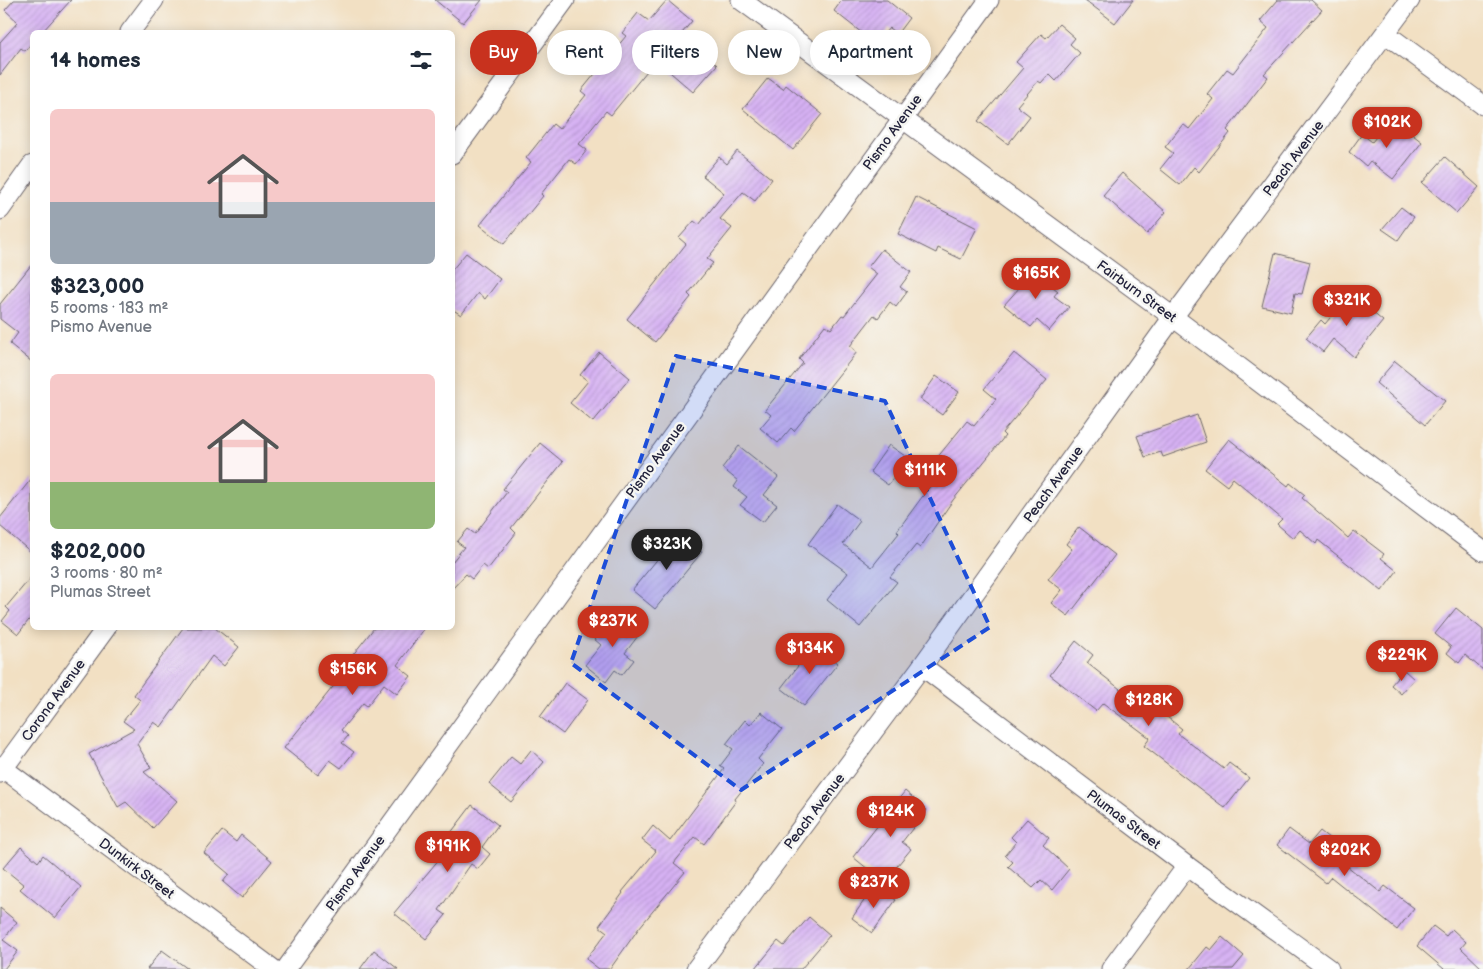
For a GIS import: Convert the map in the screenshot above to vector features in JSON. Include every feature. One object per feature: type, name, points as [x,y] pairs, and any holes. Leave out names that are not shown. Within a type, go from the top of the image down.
[{"type":"street","points":[[132,30],[154,0]]},
{"type":"street","points":[[455,150],[565,0]]},
{"type":"street","name":"Fairburn Street","points":[[741,0],[1173,317],[1483,550]]},
{"type":"street","name":"Pismo Avenue","points":[[286,969],[989,0]]},
{"type":"street","name":"Peach Avenue","points":[[696,969],[922,666],[1173,317],[1410,0]]},
{"type":"street","points":[[1386,34],[1483,105]]},
{"type":"street","points":[[0,210],[30,168]]},
{"type":"street","name":"Corona Avenue","points":[[1,769],[105,630]]},
{"type":"street","name":"Plumas Street","points":[[922,666],[1187,866],[1329,969]]},
{"type":"street","name":"Dunkirk Street","points":[[1,769],[273,969]]},
{"type":"street","points":[[1111,969],[1187,866]]},
{"type":"highlighted area","points":[[676,356],[885,401],[990,627],[741,790],[571,663]]},
{"type":"building","points":[[14,0],[71,0],[44,30],[30,30],[30,45],[25,51],[21,48],[0,75],[0,42],[18,22],[5,10]]},
{"type":"building","points":[[435,0],[482,0],[463,23]]},
{"type":"building","points":[[667,0],[692,21],[685,30],[632,30],[632,75],[644,75],[611,115],[606,111],[579,144],[587,150],[576,164],[569,159],[541,194],[543,196],[504,244],[480,225],[531,162],[526,158],[553,124],[559,129],[586,95],[581,91],[594,75],[622,75],[622,41],[626,36],[622,33],[638,13],[649,21]]},
{"type":"building","points":[[842,0],[887,0],[909,18],[900,30],[889,28],[887,30],[858,30],[834,11]]},
{"type":"building","points":[[1085,0],[1133,0],[1115,23]]},
{"type":"building","points":[[1278,0],[1311,0],[1322,10],[1264,74],[1268,77],[1227,130],[1230,133],[1199,172],[1194,167],[1180,185],[1160,169],[1173,153],[1165,147],[1183,124],[1189,129],[1213,99],[1207,94],[1227,69],[1233,73],[1268,28],[1260,21]]},
{"type":"building","points":[[1059,24],[1075,38],[1070,44],[1080,53],[1056,81],[1049,74],[1041,83],[1038,81],[1017,106],[1030,116],[1008,144],[978,121],[1023,68],[1016,62],[1041,34],[1046,38]]},
{"type":"building","points":[[673,75],[708,75],[693,92]]},
{"type":"building","points":[[768,78],[783,89],[786,85],[822,114],[793,150],[743,109]]},
{"type":"building","points":[[1391,118],[1422,142],[1393,179],[1370,161],[1366,166],[1349,152],[1362,134],[1372,142]]},
{"type":"building","points":[[737,151],[772,179],[755,201],[743,192],[720,219],[732,228],[707,259],[713,263],[688,294],[691,297],[655,342],[627,319],[686,244],[679,238],[694,221],[699,225],[724,193],[703,176],[719,157],[727,164]]},
{"type":"building","points":[[1445,157],[1479,187],[1457,213],[1422,183]]},
{"type":"building","points":[[1122,173],[1166,212],[1147,234],[1103,195]]},
{"type":"building","points":[[916,197],[977,228],[961,259],[938,248],[936,253],[898,234]]},
{"type":"building","points":[[1401,207],[1414,217],[1398,240],[1382,229]]},
{"type":"building","points":[[882,249],[911,272],[900,287],[907,292],[896,307],[890,302],[878,318],[874,315],[850,346],[857,352],[794,431],[791,428],[778,443],[760,428],[771,415],[765,410],[803,363],[799,359],[825,325],[831,329],[842,315],[844,316],[877,274],[868,267]]},
{"type":"building","points":[[466,253],[500,279],[485,299],[478,293],[461,315],[455,311],[455,266]]},
{"type":"building","points":[[1275,253],[1310,262],[1302,294],[1295,293],[1291,313],[1262,306]]},
{"type":"building","points":[[1025,264],[1058,291],[1054,296],[1069,307],[1049,331],[1037,320],[1031,327],[1004,305],[1020,287],[1012,280]]},
{"type":"building","points":[[30,266],[30,360],[10,344],[18,333],[0,319],[0,304]]},
{"type":"building","points":[[1350,294],[1383,321],[1354,357],[1333,339],[1323,352],[1306,338],[1321,320],[1325,324]]},
{"type":"building","points":[[599,352],[630,378],[593,422],[570,403],[588,381],[580,375]]},
{"type":"building","points":[[1014,353],[1047,380],[1002,433],[1005,436],[953,500],[920,548],[916,545],[890,577],[897,582],[860,627],[827,600],[848,573],[808,544],[837,504],[860,521],[843,544],[872,567],[899,533],[897,531],[945,466],[936,459],[967,421],[974,426],[996,399],[984,389]]},
{"type":"building","points":[[1395,361],[1445,401],[1425,425],[1376,383]]},
{"type":"building","points":[[936,376],[959,392],[942,415],[920,399]]},
{"type":"building","points":[[1197,415],[1206,442],[1163,457],[1161,452],[1145,457],[1137,436]]},
{"type":"building","points":[[1229,439],[1288,486],[1290,483],[1305,495],[1302,498],[1348,538],[1354,531],[1384,554],[1381,558],[1397,571],[1382,591],[1318,540],[1316,544],[1300,530],[1293,538],[1277,524],[1282,519],[1233,478],[1227,486],[1205,469]]},
{"type":"building","points":[[540,443],[563,462],[511,528],[516,533],[488,569],[483,565],[472,579],[466,574],[455,586],[455,558],[464,547],[457,542],[468,529],[475,534],[507,492],[503,489]]},
{"type":"building","points":[[889,445],[908,458],[888,485],[870,472]]},
{"type":"building","points":[[739,446],[778,477],[764,495],[777,505],[763,522],[740,505],[747,497],[734,487],[738,481],[722,468]]},
{"type":"building","points":[[30,480],[30,551],[0,526],[0,518]]},
{"type":"building","points":[[1079,527],[1115,555],[1068,616],[1051,603],[1062,590],[1048,579],[1072,549],[1066,544]]},
{"type":"building","points":[[679,533],[702,552],[655,609],[632,590]]},
{"type":"building","points":[[30,578],[30,619],[18,634],[2,621],[10,611],[6,607]]},
{"type":"building","points":[[1456,608],[1483,630],[1483,670],[1465,655],[1459,663],[1447,653],[1451,647],[1435,634]]},
{"type":"building","points":[[616,612],[641,632],[625,653],[634,660],[622,675],[615,670],[606,682],[585,665],[601,645],[594,639]]},
{"type":"building","points":[[182,630],[218,630],[239,647],[224,666],[212,656],[161,727],[154,722],[137,744],[151,768],[144,772],[177,801],[153,828],[126,802],[118,807],[89,754],[134,729],[123,721],[140,700],[134,695]]},
{"type":"building","points":[[372,630],[423,630],[397,665],[411,676],[397,694],[384,684],[367,706],[363,703],[341,730],[348,736],[342,743],[354,752],[341,768],[330,760],[318,775],[284,748],[336,683],[333,680]]},
{"type":"building","points":[[1076,641],[1093,655],[1087,663],[1134,700],[1138,696],[1151,706],[1156,700],[1172,712],[1167,717],[1182,729],[1178,734],[1224,769],[1229,763],[1249,778],[1225,808],[1144,746],[1150,738],[1103,703],[1096,711],[1050,675]]},
{"type":"building","points":[[815,644],[838,663],[804,706],[781,688]]},
{"type":"building","points":[[1404,670],[1414,679],[1401,694],[1391,685]]},
{"type":"building","points":[[565,683],[588,700],[563,734],[540,717]]},
{"type":"building","points":[[761,712],[782,729],[758,759],[763,764],[735,799],[736,801],[704,844],[695,837],[674,863],[685,872],[639,928],[610,969],[599,969],[586,959],[607,932],[599,926],[622,892],[656,851],[642,840],[653,826],[670,841],[724,769],[720,766],[733,749],[726,744],[745,720],[750,725]]},
{"type":"building","points":[[531,750],[544,762],[511,802],[489,784],[511,757],[520,764]]},
{"type":"building","points":[[905,791],[927,810],[902,842],[911,849],[884,882],[853,857]]},
{"type":"building","points":[[472,805],[498,825],[482,847],[490,854],[478,869],[471,864],[439,910],[446,915],[426,939],[394,913],[456,839],[450,834]]},
{"type":"building","points":[[1027,819],[1049,838],[1043,845],[1069,869],[1052,890],[1041,880],[1033,888],[1008,867],[1013,862],[1005,855],[1016,842],[1011,837]]},
{"type":"building","points":[[1289,829],[1309,844],[1320,831],[1334,842],[1328,849],[1342,862],[1380,892],[1385,886],[1414,908],[1397,930],[1331,877],[1326,883],[1277,845]]},
{"type":"building","points":[[222,831],[236,842],[241,835],[272,861],[242,898],[223,882],[229,874],[204,853]]},
{"type":"building","points":[[21,847],[38,862],[43,855],[81,887],[55,918],[20,889],[24,885],[3,868]]},
{"type":"building","points":[[875,885],[896,900],[872,933],[852,918]]},
{"type":"building","points":[[0,908],[17,922],[3,940],[18,951],[4,969],[0,969]]},
{"type":"building","points":[[809,917],[830,935],[801,969],[755,969],[778,941],[784,946]]},
{"type":"building","points":[[1433,926],[1446,936],[1452,929],[1466,942],[1461,948],[1483,969],[1444,969],[1417,946]]},
{"type":"building","points":[[1222,937],[1244,956],[1233,969],[1189,969],[1207,947],[1211,950]]},
{"type":"building","points":[[162,950],[188,969],[147,969]]},
{"type":"building","points":[[374,950],[398,969],[360,969]]}]
